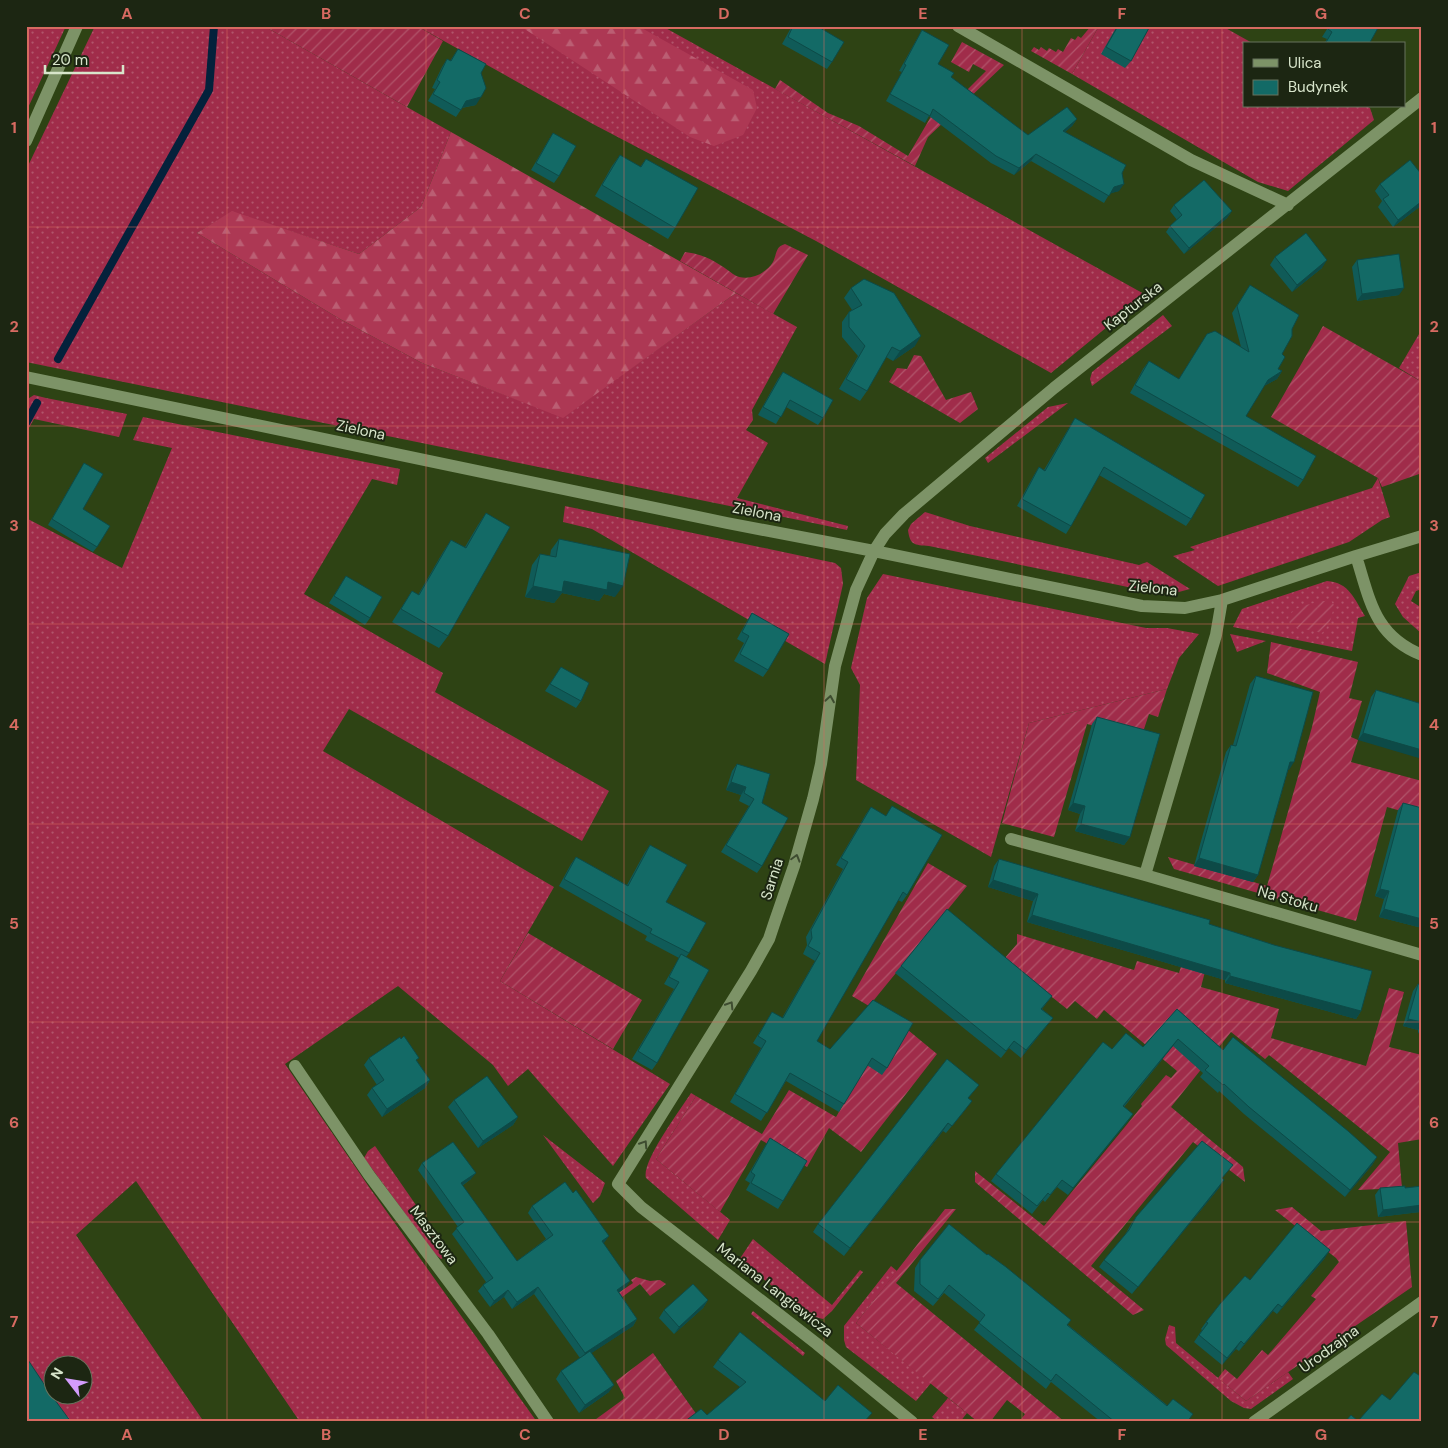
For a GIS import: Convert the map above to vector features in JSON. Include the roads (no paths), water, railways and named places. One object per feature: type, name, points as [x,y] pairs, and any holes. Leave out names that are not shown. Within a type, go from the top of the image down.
[{"type":"street","points":[[26,141],[77,26]]},
{"type":"street","points":[[958,26],[1192,160],[1288,205]]},
{"type":"street","name":"Kapturska","points":[[874,551],[885,534],[904,514],[1054,388],[1422,98]]},
{"type":"street","name":"Zielona","points":[[26,377],[728,523],[1142,606],[1185,608],[1222,600],[1422,536]]},
{"type":"street","name":"Sarnia","points":[[618,1184],[752,971],[769,939],[794,866],[813,800],[821,764],[835,666],[843,633],[856,590],[874,551]]},
{"type":"street","points":[[1356,556],[1374,612],[1384,629],[1402,645],[1422,655]]},
{"type":"street","points":[[1145,875],[1216,635],[1222,600]]},
{"type":"street","name":"Na Stoku","points":[[1010,839],[1145,875],[1422,955]]},
{"type":"street","name":"Masztowa","points":[[295,1066],[368,1175],[488,1334],[548,1422]]},
{"type":"street","name":"Mariana Langiewicza","points":[[618,1184],[641,1207],[817,1344],[912,1422]]},
{"type":"street","name":"Urodzajna","points":[[1254,1422],[1422,1302]]},
{"type":"waterway","points":[[58,359],[209,90],[214,26]]},
{"type":"waterway","points":[[26,423],[37,403]]}]
